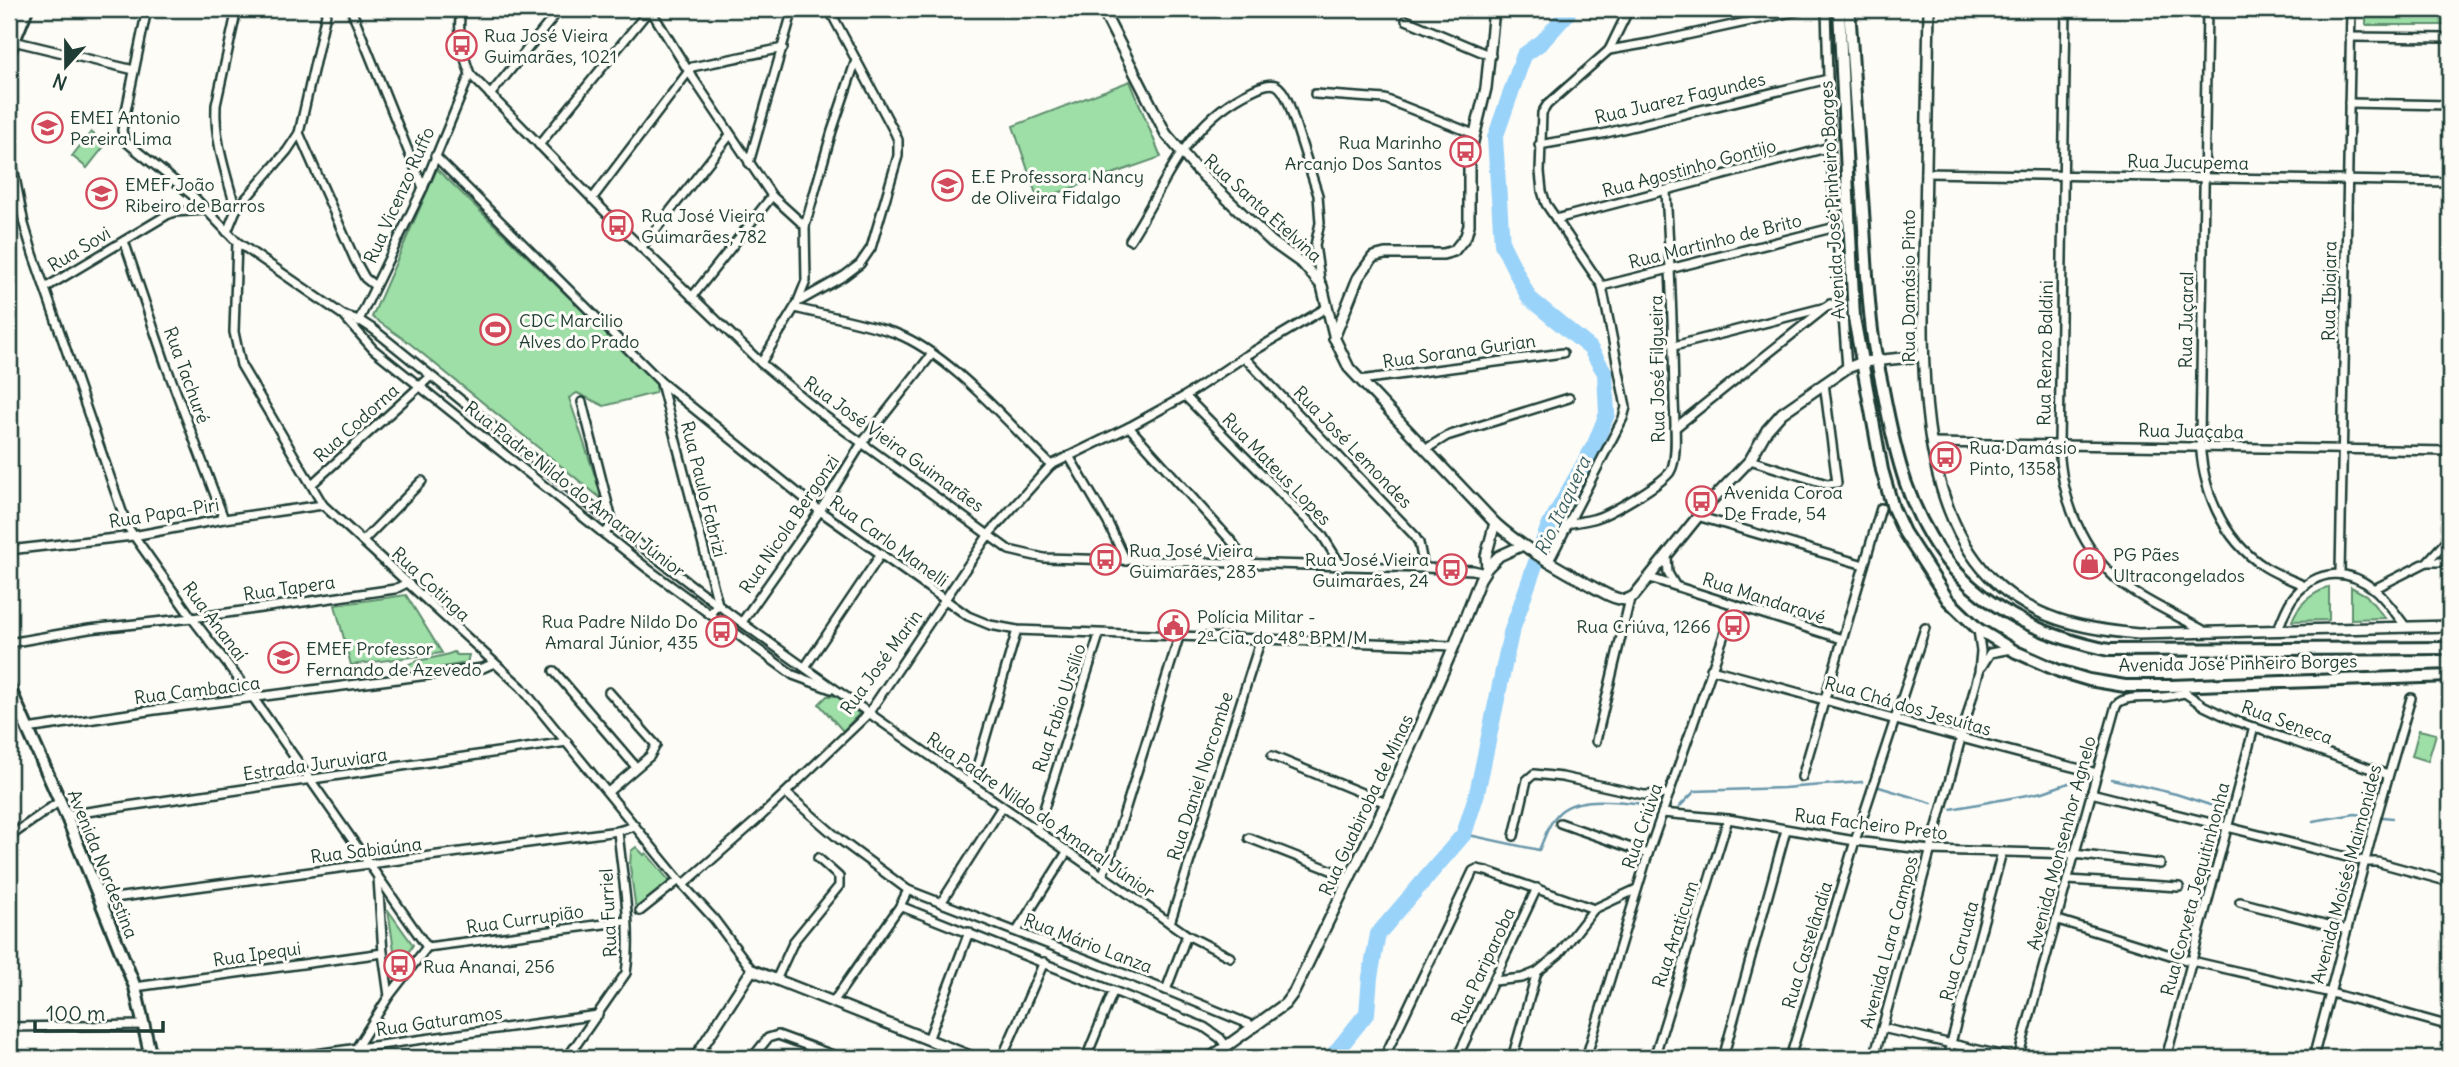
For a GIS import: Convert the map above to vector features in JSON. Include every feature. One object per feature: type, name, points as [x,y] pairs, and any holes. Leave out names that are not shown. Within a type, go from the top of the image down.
[{"type":"main road","points":[[9,18],[12,9]]},
{"type":"main road","points":[[9,53],[27,9]]},
{"type":"main road","name":"Avenida José Pinheiro Borges","points":[[1839,9],[1854,318],[1882,470],[1893,508],[1909,541],[1948,600],[1978,629],[2011,649],[2059,671],[2089,680],[2185,689],[2450,676]]},
{"type":"main road","name":"Avenida José Pinheiro Borges","points":[[1849,9],[1870,304],[1877,361],[1889,425],[1907,489],[1934,542],[1951,566],[1972,587],[2018,619],[2045,633],[2109,650],[2266,650],[2385,646],[2450,648]]},
{"type":"main road","name":"Avenida Nordestina","points":[[9,687],[66,815],[135,987],[146,1025],[151,1058]]},
{"type":"street","points":[[13,41],[134,70],[147,9]]},
{"type":"street","points":[[236,210],[217,135],[216,105],[237,9]]},
{"type":"street","points":[[227,232],[236,210],[287,151],[299,133],[327,9]]},
{"type":"street","points":[[351,9],[423,188]]},
{"type":"street","points":[[460,9],[461,45],[470,74]]},
{"type":"street","points":[[491,94],[560,9]]},
{"type":"street","points":[[539,145],[650,9],[772,196],[805,226]]},
{"type":"street","points":[[749,163],[793,9]]},
{"type":"street","points":[[796,305],[844,276],[865,258],[875,239],[898,156],[895,133],[829,9]]},
{"type":"street","name":"Rua Santa Etelvina","points":[[1102,9],[1155,115],[1181,152],[1272,242],[1303,264],[1322,286],[1334,338],[1345,361],[1360,380],[1495,523],[1524,547],[1607,594],[1620,599],[1630,599]]},
{"type":"street","points":[[1334,338],[1358,278],[1373,257],[1385,254],[1443,254],[1454,251],[1461,244],[1469,225],[1469,158],[1486,88],[1494,9]]},
{"type":"street","points":[[1545,561],[1623,418],[1626,407],[1602,286],[1546,204],[1542,191],[1539,145],[1542,113],[1547,105],[1609,50],[1629,9]]},
{"type":"street","points":[[1609,50],[1806,9]]},
{"type":"street","points":[[1826,9],[1830,147],[1847,368]]},
{"type":"street","name":"Rua Damásio Pinto","points":[[1929,9],[1922,356],[1932,443],[1953,524],[1963,542],[1990,577],[2013,597],[2052,618],[2098,630],[2138,634],[2450,626]]},
{"type":"street","name":"Rua Renzo Baldini","points":[[2066,9],[2060,468],[2076,523],[2098,559],[2123,584],[2205,631]]},
{"type":"street","name":"Rua Juçaral","points":[[2207,9],[2200,446],[2212,500],[2225,527],[2251,556],[2265,567],[2305,586]]},
{"type":"street","name":"Rua Ibiajara","points":[[2340,573],[2351,9]]},
{"type":"street","points":[[1406,20],[1491,56]]},
{"type":"street","points":[[2350,37],[2450,38]]},
{"type":"street","points":[[592,198],[692,67],[783,48]]},
{"type":"street","points":[[761,363],[796,305],[806,281],[805,226],[856,60]]},
{"type":"street","name":"Rua Padre Nildo do Amaral Júnior","points":[[134,70],[122,130],[124,140],[192,194],[237,242],[343,315],[373,349],[604,534],[710,614],[793,675],[839,691]]},
{"type":"street","name":"Rua Vicenzo Ruffo","points":[[355,329],[423,188],[470,74]]},
{"type":"street","name":"Rua José Vieira Guimarães","points":[[470,74],[641,248],[761,363],[822,414],[1009,550],[1027,556],[1126,561],[1485,570]]},
{"type":"street","name":"Rua Juarez Fagundes","points":[[1539,145],[1602,134],[1828,79]]},
{"type":"street","points":[[1130,240],[1157,198],[1166,174],[1202,126],[1237,98],[1266,84],[1280,87],[1289,104],[1318,195],[1320,223],[1315,245],[1322,286]]},
{"type":"street","points":[[1315,94],[1385,99],[1474,134]]},
{"type":"street","points":[[2348,103],[2450,105]]},
{"type":"street","points":[[299,133],[355,260],[365,278],[375,286]]},
{"type":"street","points":[[641,248],[730,135]]},
{"type":"street","name":"Rua Agostinho Gontijo","points":[[1556,219],[1830,147]]},
{"type":"street","name":"Rua Ananaí","points":[[10,148],[24,224],[127,526],[254,699],[427,947]]},
{"type":"street","name":"Rua Carlo Manelli","points":[[435,156],[661,382],[820,510],[968,616],[990,625],[1017,630],[1454,646]]},
{"type":"street","name":"Rua Jucupema","points":[[1925,173],[2450,182]]},
{"type":"street","name":"Rua José Filgueira","points":[[1567,524],[1592,519],[1614,510],[1668,473],[1674,461],[1674,346],[1666,191]]},
{"type":"street","points":[[692,297],[772,196]]},
{"type":"street","name":"Rua Sovi","points":[[45,288],[175,212],[206,210]]},
{"type":"street","name":"Rua Martinho de Brito","points":[[1602,286],[1836,227]]},
{"type":"street","name":"Rua Tachuré","points":[[124,241],[166,365],[224,519]]},
{"type":"street","name":"Rua Cotinga","points":[[237,242],[234,332],[241,365],[323,505],[521,687],[681,883],[714,919],[752,970]]},
{"type":"street","points":[[1674,346],[1842,303]]},
{"type":"street","points":[[1675,428],[1830,304]]},
{"type":"street","points":[[796,305],[896,333],[932,354],[953,369],[1051,465],[1185,396],[1326,308]]},
{"type":"street","name":"Rua Padre Nildo do Amaral Júnior","points":[[343,315],[359,320],[373,329],[613,524],[741,622],[868,714],[1187,935],[1230,957]]},
{"type":"street","name":"Rua Sorana Gurian","points":[[1360,380],[1563,353]]},
{"type":"street","name":"Rua Nicola Bergonzi","points":[[741,622],[820,510],[862,443],[932,354]]},
{"type":"street","points":[[1596,741],[1630,599],[1667,557],[1697,516],[1750,460],[1766,430],[1777,418],[1847,368],[1863,362],[1922,356]]},
{"type":"street","name":"Rua José Lemondes","points":[[1244,357],[1415,534],[1424,568]]},
{"type":"street","points":[[421,386],[429,377]]},
{"type":"street","name":"Rua Paulo Fabrizi","points":[[661,382],[718,604]]},
{"type":"street","points":[[1750,460],[1827,484],[1835,484],[1838,480],[1824,383]]},
{"type":"street","name":"Rua Codorna","points":[[312,484],[421,386]]},
{"type":"street","name":"Rua Mateus Lopes","points":[[1185,396],[1322,536],[1342,567]]},
{"type":"street","points":[[1426,449],[1447,436],[1569,398]]},
{"type":"street","points":[[582,402],[613,524],[604,534]]},
{"type":"street","points":[[1129,427],[1233,543],[1247,565]]},
{"type":"street","name":"Rua Juaçaba","points":[[1932,443],[2450,451]]},
{"type":"street","points":[[1069,456],[1108,523],[1126,561]]},
{"type":"street","name":"Rua José Marin","points":[[640,911],[681,883],[786,793],[868,714],[989,534],[1051,465]]},
{"type":"street","points":[[363,541],[422,481]]},
{"type":"street","name":"Rua Papa-Piri","points":[[9,550],[133,536],[224,519],[323,505]]},
{"type":"street","points":[[1802,777],[1881,508]]},
{"type":"street","points":[[1697,516],[1864,565]]},
{"type":"street","name":"Rua Guabiroba de Minas","points":[[1210,1058],[1286,1004],[1294,992],[1386,803],[1454,646],[1485,570],[1495,523]]},
{"type":"street","points":[[2374,589],[2427,562],[2450,537]]},
{"type":"street","points":[[1485,570],[1503,553],[1524,547]]},
{"type":"street","points":[[806,667],[880,554]]},
{"type":"street","name":"Rua Mandaravé","points":[[1667,557],[1668,573],[1675,585]]},
{"type":"street","points":[[2427,562],[2450,562]]},
{"type":"street","points":[[2278,629],[2294,596],[2305,586],[2321,577],[2340,573],[2358,579],[2374,589],[2406,627]]},
{"type":"street","name":"Rua Mandaravé","points":[[1650,578],[1842,639]]},
{"type":"street","name":"Rua Tapera","points":[[9,643],[89,629],[192,618],[395,589],[407,583]]},
{"type":"street","points":[[710,614],[718,604]]},
{"type":"street","name":"Rua Criúva","points":[[1586,1058],[1648,854],[1734,606]]},
{"type":"street","name":"Rua Castelândia","points":[[1790,1058],[1855,841],[1925,628]]},
{"type":"street","name":"Avenida Lara Campos","points":[[1874,1058],[1979,673],[1981,651],[1978,629]]},
{"type":"street","points":[[968,783],[978,763],[1017,630]]},
{"type":"street","name":"Rua Fabio Ursílio","points":[[1037,831],[1099,635]]},
{"type":"street","points":[[1102,876],[1112,852],[1179,637]]},
{"type":"street","name":"Rua Daniel Norcombe","points":[[1170,923],[1261,639]]},
{"type":"street","name":"Avenida Lara Campos","points":[[1979,673],[1990,653],[2011,649]]},
{"type":"street","name":"Rua Cambacica","points":[[27,729],[483,668],[494,663]]},
{"type":"street","name":"Rua Chá dos Jesuítas","points":[[1711,669],[2096,774]]},
{"type":"street","points":[[554,671],[636,767]]},
{"type":"street","name":"Rua Seneca","points":[[2185,689],[2215,712],[2388,775]]},
{"type":"street","name":"Avenida Monsenhor Agnelo","points":[[2016,1058],[2118,702],[2161,697],[2185,689]]},
{"type":"street","points":[[608,792],[650,756],[656,745],[609,692]]},
{"type":"street","name":"Avenida Moisés Maimonides","points":[[2313,1058],[2411,698]]},
{"type":"street","name":"Rua Corveta Jequitinhonha","points":[[2166,1058],[2254,727]]},
{"type":"street","name":"Estrada Juruviara","points":[[66,815],[567,742]]},
{"type":"street","points":[[1272,756],[1386,803]]},
{"type":"street","points":[[1514,836],[1527,780],[1534,774],[1562,777],[1644,795],[1669,796]]},
{"type":"street","points":[[2092,791],[2229,829],[2367,862],[2377,862],[2450,882]]},
{"type":"street","name":"Rua Mário Lanza","points":[[786,793],[839,839],[908,890],[1256,1027]]},
{"type":"street","points":[[9,837],[60,801]]},
{"type":"street","points":[[941,903],[1002,807]]},
{"type":"street","name":"Rua Facheiro Preto","points":[[1663,811],[1930,850],[2074,854],[2160,864]]},
{"type":"street","name":"Rua Araticum","points":[[1654,1058],[1728,819]]},
{"type":"street","points":[[1560,823],[1648,854]]},
{"type":"street","name":"Rua Sabiaúna","points":[[99,900],[369,866],[618,831],[635,826]]},
{"type":"street","points":[[1723,1058],[1786,830]]},
{"type":"street","name":"Rua Furriel","points":[[567,1058],[626,973],[627,921],[618,831]]},
{"type":"street","points":[[1249,838],[1351,878]]},
{"type":"street","points":[[1017,932],[1067,852]]},
{"type":"street","name":"Rua Caruata","points":[[1947,1058],[2001,852]]},
{"type":"street","points":[[776,979],[794,941],[839,886],[839,877],[818,858]]},
{"type":"street","points":[[1384,1058],[1473,871],[1477,869],[1594,909]]},
{"type":"street","points":[[378,878],[388,996]]},
{"type":"street","points":[[2068,880],[2179,887]]},
{"type":"street","name":"Rua Pariparoba","points":[[1457,1058],[1537,888]]},
{"type":"street","points":[[1494,981],[1522,978],[1538,972],[1559,954],[1594,909],[1637,889]]},
{"type":"street","points":[[833,1002],[900,906],[908,890]]},
{"type":"street","points":[[2240,902],[2347,930]]},
{"type":"street","name":"Rua Mário Lanza","points":[[900,906],[1205,1027],[1227,1047]]},
{"type":"street","points":[[2057,920],[2192,961],[2331,993],[2450,1026]]},
{"type":"street","name":"Rua Currupião","points":[[427,947],[627,921]]},
{"type":"street","points":[[928,1040],[969,932]]},
{"type":"street","points":[[1166,990],[1187,935]]},
{"type":"street","points":[[350,1058],[388,996],[427,947]]},
{"type":"street","name":"Rua Ipequi","points":[[135,987],[383,953]]},
{"type":"street","points":[[1002,1058],[1044,962]]},
{"type":"street","points":[[709,1058],[697,1055],[752,970],[975,1058]]},
{"type":"street","points":[[1512,1058],[1538,972]]},
{"type":"street","points":[[1086,1058],[1113,992]]},
{"type":"street","name":"Rua Gaturamos","points":[[286,1058],[598,1015]]},
{"type":"street","points":[[9,1027],[146,1025]]},
{"type":"street","points":[[1882,1028],[2016,1058]]},
{"type":"street","points":[[752,1058],[768,1038],[778,1035],[841,1058]]},
{"type":"green space","points":[[2366,9],[2450,9],[2450,25],[2366,25]]},
{"type":"green space","points":[[1130,81],[1161,157],[1038,200],[1013,126]]},
{"type":"green space","points":[[91,132],[106,144],[87,168],[72,156]]},
{"type":"green space","name":"CDC Marcilio Alves do Prado","points":[[437,169],[657,383],[655,393],[604,406],[577,393],[569,398],[603,500],[408,342],[372,317]]},
{"type":"green space","points":[[2329,587],[2329,620],[2292,621],[2307,600]]},
{"type":"green space","points":[[2351,587],[2366,595],[2385,618],[2351,619]]},
{"type":"green space","points":[[406,595],[442,653],[351,665],[335,605]]},
{"type":"green space","points":[[454,652],[457,655],[469,655],[467,663],[401,674],[398,672],[417,661]]},
{"type":"green space","points":[[827,696],[838,696],[859,714],[843,731],[819,704]]},
{"type":"green space","points":[[2419,730],[2436,734],[2428,761],[2412,756]]},
{"type":"green space","points":[[636,847],[644,855],[646,853],[673,885],[636,911],[630,866],[631,851]]},
{"type":"green space","points":[[388,910],[413,945],[397,970]]},
{"type":"waterway","name":"Rio Itaquera","points":[[1331,1058],[1367,1013],[1378,934],[1464,834],[1477,793],[1511,633],[1548,528],[1595,444],[1607,414],[1605,373],[1590,348],[1529,298],[1502,244],[1495,138],[1524,55],[1542,42],[1568,13],[1568,9]]},
{"type":"waterway","points":[[1951,809],[2043,792],[2083,778]]},
{"type":"waterway","points":[[2112,779],[2213,806]]},
{"type":"waterway","points":[[1679,807],[1695,791],[1862,782]]},
{"type":"waterway","points":[[1879,787],[1932,803]]},
{"type":"waterway","points":[[1464,834],[1539,850],[1553,819],[1570,806],[1594,801],[1658,805]]},
{"type":"waterway","points":[[2313,821],[2355,814],[2392,818]]},
{"type":"place","name":"Rua José Vieira Guimarães, 1021","points":[[461,45]]},
{"type":"place","name":"EMEI Antonio Pereira Lima","points":[[47,127]]},
{"type":"place","name":"Rua Marinho Arcanjo Dos Santos","points":[[1465,152]]},
{"type":"place","name":"E.E Professora Nancy de Oliveira Fidalgo","points":[[948,186]]},
{"type":"place","name":"EMEF João Ribeiro de Barros","points":[[102,194]]},
{"type":"place","name":"Rua José Vieira Guimarães, 782","points":[[618,225]]},
{"type":"place","name":"CDC Marcilio Alves do Prado","points":[[496,330]]},
{"type":"place","name":"Rua Damásio Pinto, 1358","points":[[1946,457]]},
{"type":"place","name":"Avenida Coroa De Frade, 54","points":[[1701,502]]},
{"type":"place","name":"Rua José Vieira Guimarães, 283","points":[[1106,560]]},
{"type":"place","name":"PG Pães Ultracongelados","points":[[2090,564]]},
{"type":"place","name":"Rua José Vieira Guimarães, 24","points":[[1452,569]]},
{"type":"place","name":"Polícia Militar - 2ª Cia. do 48º BPM/M","points":[[1174,626]]},
{"type":"place","name":"Rua Criúva, 1266","points":[[1734,626]]},
{"type":"place","name":"Rua Padre Nildo Do Amaral Júnior, 435","points":[[721,631]]},
{"type":"place","name":"EMEF Professor Fernando de Azevedo","points":[[283,658]]},
{"type":"place","name":"Rua Ananai, 256","points":[[400,966]]}]
